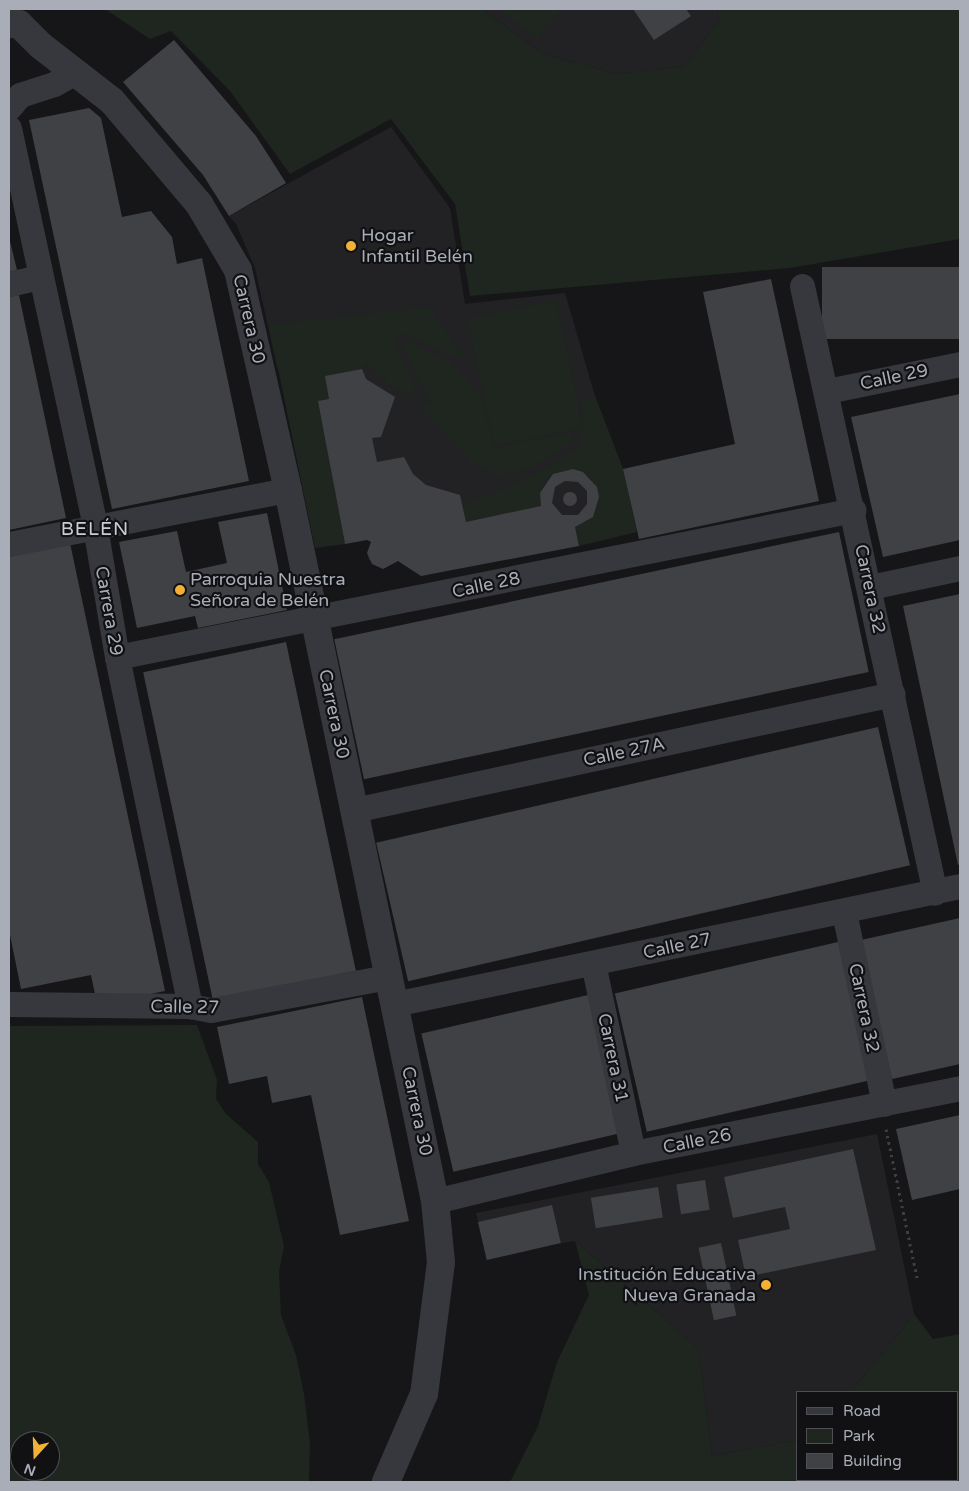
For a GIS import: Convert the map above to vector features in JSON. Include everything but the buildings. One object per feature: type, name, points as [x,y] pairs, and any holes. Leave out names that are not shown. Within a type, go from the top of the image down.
[{"type":"street","name":"Carrera 30","points":[[15,19],[40,45],[77,71],[112,101],[199,204],[238,270],[288,490],[435,1201],[441,1262],[424,1394],[386,1482]]},
{"type":"street","points":[[9,108],[20,95],[54,84],[77,71]]},
{"type":"street","name":"Carrera 29","points":[[9,128],[95,527],[117,657],[190,1006]]},
{"type":"street","points":[[9,284],[40,277]]},
{"type":"street","name":"Carrera 32","points":[[802,286],[870,587],[935,893]]},
{"type":"street","name":"Calle 29","points":[[827,391],[960,364]]},
{"type":"street","points":[[9,544],[288,490]]},
{"type":"street","name":"Calle 28","points":[[117,657],[315,620],[853,510]]},
{"type":"street","points":[[870,587],[960,568]]},
{"type":"street","name":"Calle 27A","points":[[354,810],[893,694]]},
{"type":"street","name":"Calle 27","points":[[394,1004],[844,912],[960,886]]},
{"type":"street","name":"Carrera 32","points":[[844,912],[884,1104]]},
{"type":"street","name":"Carrera 31","points":[[593,963],[633,1153]]},
{"type":"street","name":"Calle 27","points":[[9,1004],[190,1006],[211,1010],[388,977]]},
{"type":"street","name":"Calle 26","points":[[435,1201],[633,1153],[960,1088]]},
{"type":"path","points":[[884,1104],[886,1133],[917,1278]]},
{"type":"shaded area","points":[[481,9],[717,9],[720,20],[683,67],[617,74],[543,54]]},
{"type":"shaded area","points":[[391,127],[450,208],[465,304],[565,293],[595,396],[623,469],[637,532],[421,576],[398,561],[383,569],[368,559],[371,542],[277,367],[255,268],[236,224],[229,216]]},
{"type":"shaded area","name":"Institución Educativa Nueva Granada","points":[[877,1134],[914,1314],[852,1391],[796,1391],[796,1440],[712,1456],[698,1348],[575,1241],[486,1255],[476,1213]]},
{"type":"green space","points":[[105,9],[481,9],[543,54],[617,74],[683,67],[720,20],[717,9],[960,9],[960,239],[790,268],[470,296],[455,204],[391,119],[290,174],[230,91],[171,31],[150,39]]},
{"type":"green space","points":[[498,9],[561,9],[537,39]]},
{"type":"green space","points":[[556,300],[583,427],[494,446],[467,319]]},
{"type":"green space","points":[[429,307],[464,356],[458,358],[404,334],[398,337],[396,344],[418,397],[391,386],[366,363],[362,369],[325,377],[329,399],[318,401],[345,544],[315,548],[269,325]]},
{"type":"green space","points":[[404,339],[451,363],[481,395],[494,448],[568,433],[575,441],[531,468],[500,476],[473,465],[418,406],[430,403],[402,345]]},
{"type":"green space","points":[[595,396],[623,469],[637,532],[579,546],[575,527],[593,517],[599,497],[591,478],[573,469],[553,474],[545,481],[540,493],[541,506],[466,522],[463,507],[535,474],[583,444],[581,435],[573,431],[586,428],[581,405]]},
{"type":"green space","points":[[197,1025],[217,1080],[216,1099],[226,1114],[258,1142],[258,1164],[269,1182],[284,1246],[279,1272],[281,1315],[296,1355],[304,1394],[310,1443],[309,1482],[9,1482],[9,1026]]},
{"type":"green space","points":[[575,1241],[698,1348],[712,1456],[796,1440],[796,1481],[959,1481],[959,1391],[852,1391],[914,1314],[933,1339],[960,1334],[960,1482],[510,1482],[538,1426],[557,1362],[589,1295]]},
{"type":"place","name":"Hogar Infantil Belén","points":[[351,246]]},
{"type":"place","name":"Parroquia Nuestra Señora de Belén","points":[[180,590]]},
{"type":"place","name":"Institución Educativa Nueva Granada","points":[[766,1285]]},
{"type":"district","name":"BELÉN","points":[[95,530]]}]
